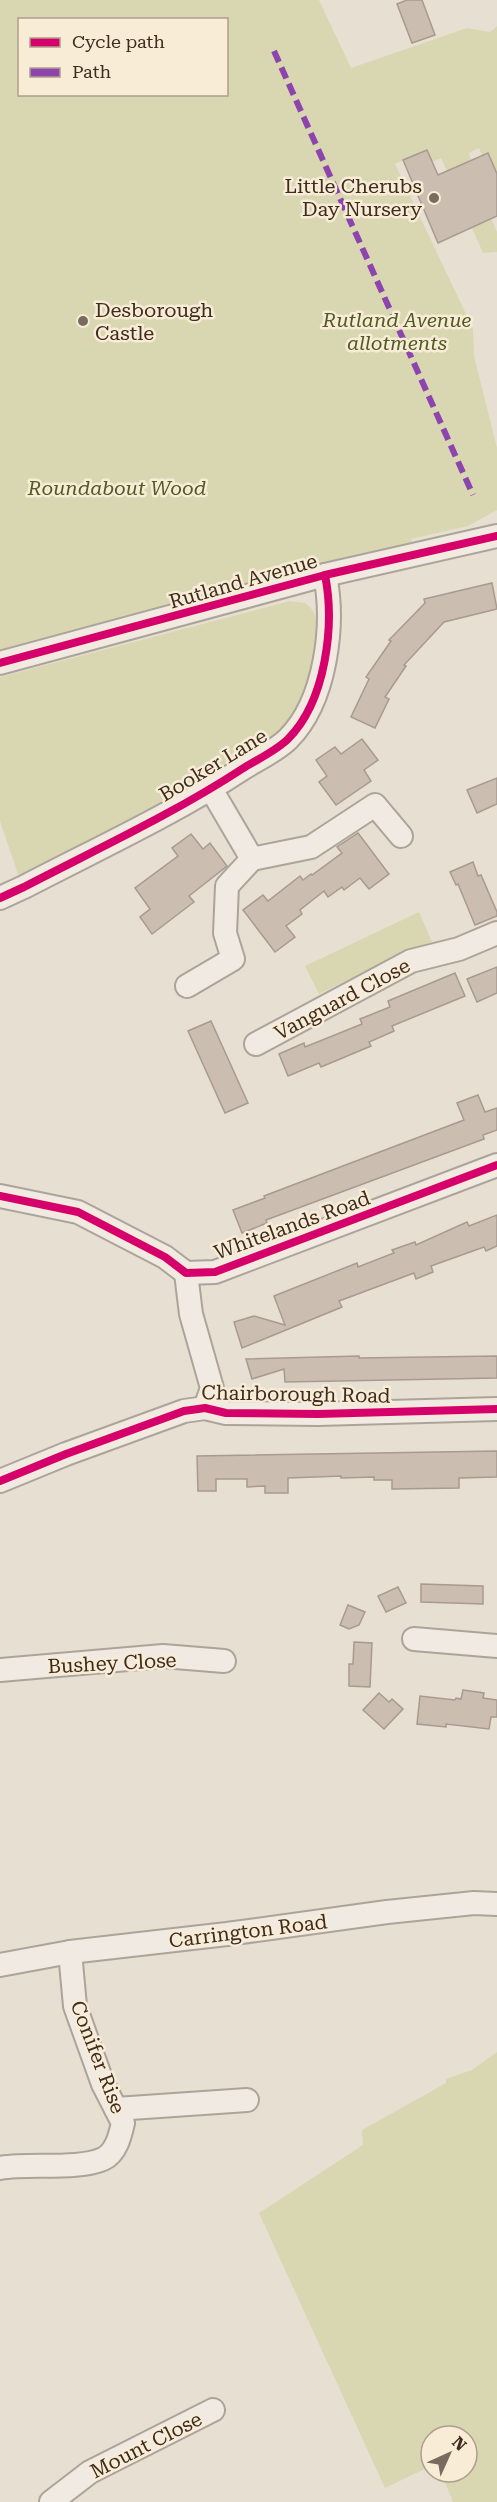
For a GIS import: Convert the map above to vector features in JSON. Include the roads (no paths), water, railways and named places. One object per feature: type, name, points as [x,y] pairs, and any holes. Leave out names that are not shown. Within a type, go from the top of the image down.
[{"type":"street","name":"Rutland Avenue","points":[[0,663],[325,575],[497,536]]},
{"type":"street","name":"Booker Lane","points":[[0,898],[211,789],[287,740],[309,710],[323,672],[330,599],[325,575]]},
{"type":"street","points":[[211,789],[252,859]]},
{"type":"street","points":[[187,986],[233,959],[225,933],[227,886],[252,859],[311,847],[375,805],[401,836]]},
{"type":"street","name":"Vanguard Close","points":[[256,1044],[411,961],[459,949],[497,933]]},
{"type":"street","name":"Whitelands Road","points":[[186,1273],[215,1272],[497,1165]]},
{"type":"street","points":[[0,1196],[78,1212],[165,1257],[186,1273],[190,1314],[212,1388],[206,1408]]},
{"type":"street","name":"Chairborough Road","points":[[0,1481],[184,1411],[206,1408],[226,1413],[497,1410]]},
{"type":"street","points":[[414,1639],[497,1646]]},
{"type":"street","name":"Bushey Close","points":[[0,1670],[163,1656],[224,1661]]},
{"type":"street","name":"Carrington Road","points":[[0,1965],[69,1952],[463,1904],[497,1904]]},
{"type":"street","name":"Conifer Rise","points":[[0,2168],[78,2164],[105,2159],[118,2143],[123,2123],[103,2084],[75,2006],[69,1952]]},
{"type":"street","points":[[116,2109],[248,2100]]},
{"type":"street","name":"Mount Close","points":[[51,2502],[90,2472],[213,2410]]},
{"type":"place","name":"Little Cherubs Day Nursery","points":[[434,198]]},
{"type":"place","name":"Desborough Castle","points":[[83,321]]},
{"type":"park label","name":"Rutland Avenue allotments","points":[[397,332]]},
{"type":"park label","name":"Roundabout Wood","points":[[117,488]]}]
